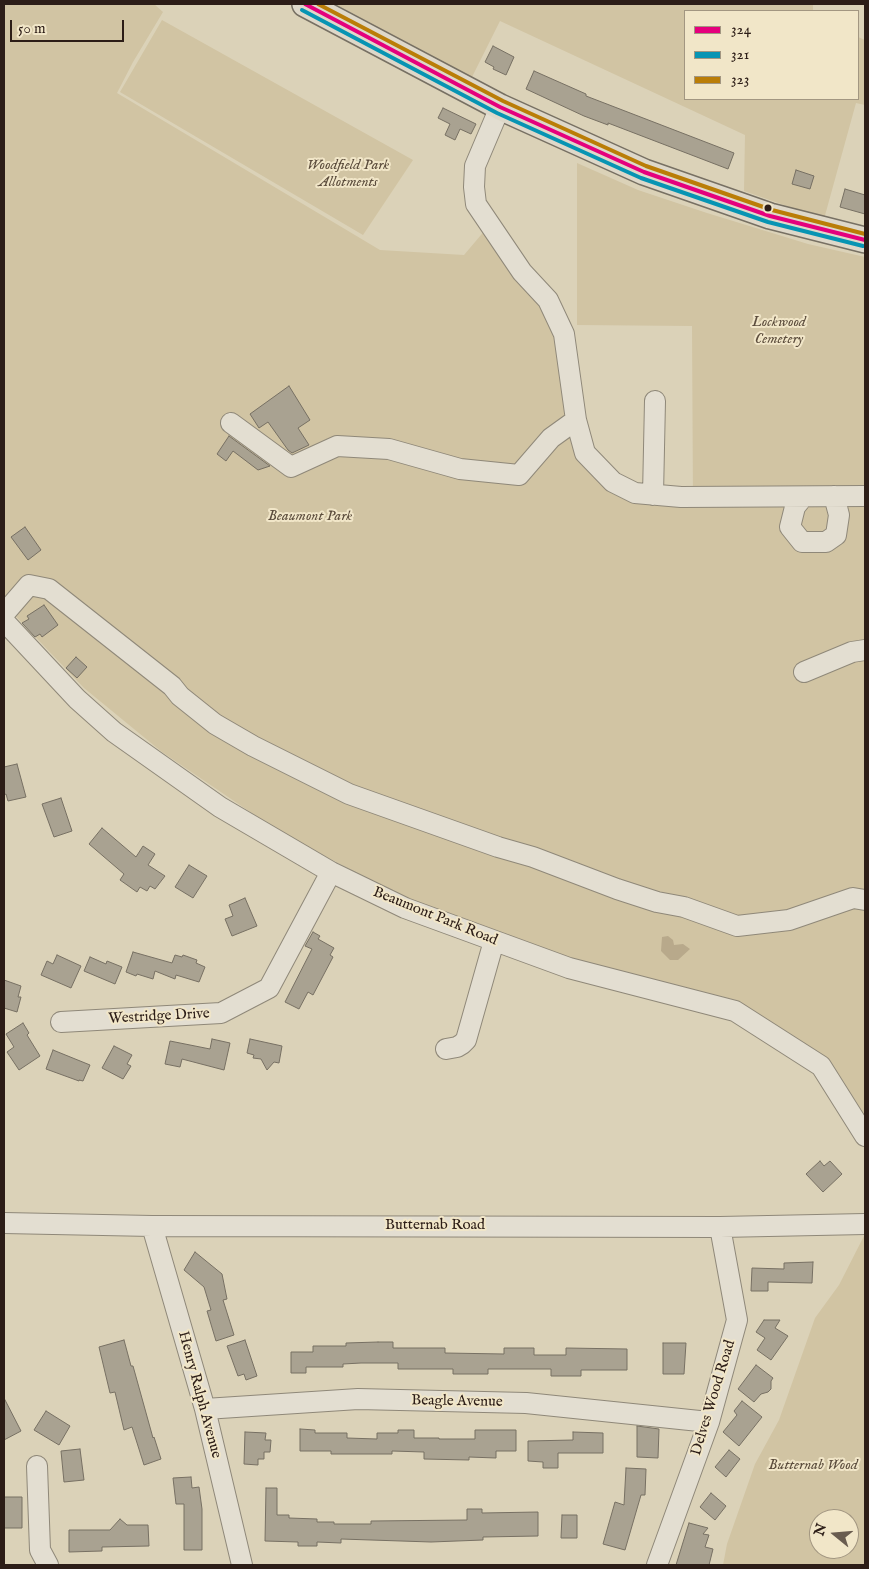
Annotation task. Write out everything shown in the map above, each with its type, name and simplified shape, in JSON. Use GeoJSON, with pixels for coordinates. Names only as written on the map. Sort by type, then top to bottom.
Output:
{"type":"FeatureCollection","features":[{"type":"Feature","properties":{"kind":"main road"},"geometry":{"type":"LineString","coordinates":[[305,4],[500,107],[644,172],[770,216],[865,240]]}},
{"type":"Feature","properties":{"kind":"street"},"geometry":{"type":"LineString","coordinates":[[500,107],[475,166],[474,186],[476,204],[522,272],[548,300],[564,334],[576,420],[585,452],[613,482],[636,493],[681,497],[865,496]]}},
{"type":"Feature","properties":{"kind":"street"},"geometry":{"type":"LineString","coordinates":[[654,400],[654,495]]}},
{"type":"Feature","properties":{"kind":"street"},"geometry":{"type":"LineString","coordinates":[[231,423],[291,467],[337,446],[390,449],[460,469],[519,475],[551,438],[576,420]]}},
{"type":"Feature","properties":{"kind":"street"},"geometry":{"type":"LineString","coordinates":[[803,497],[795,507],[790,527],[802,542],[826,542],[836,535],[838,515],[834,496]]}},
{"type":"Feature","properties":{"kind":"street"},"geometry":{"type":"LineString","coordinates":[[4,614],[29,585],[49,589],[172,686],[180,696],[215,724],[253,746],[349,794],[617,889],[657,902],[684,907],[737,926],[789,920],[853,898],[865,900]]}},
{"type":"Feature","properties":{"kind":"street","name":"Beaumont Park Road"},"geometry":{"type":"LineString","coordinates":[[4,620],[77,699],[114,732],[220,807],[331,872],[405,908],[569,968],[735,1011],[821,1066],[865,1136]]}},
{"type":"Feature","properties":{"kind":"street"},"geometry":{"type":"LineString","coordinates":[[804,672],[852,652],[865,650]]}},
{"type":"Feature","properties":{"kind":"street","name":"Westridge Drive"},"geometry":{"type":"LineString","coordinates":[[61,1022],[221,1013],[269,988],[331,872]]}},
{"type":"Feature","properties":{"kind":"street"},"geometry":{"type":"LineString","coordinates":[[446,1049],[457,1047],[466,1040],[494,941]]}},
{"type":"Feature","properties":{"kind":"street","name":"Butternab Road"},"geometry":{"type":"LineString","coordinates":[[4,1223],[152,1226],[720,1226],[865,1224]]}},
{"type":"Feature","properties":{"kind":"street","name":"Henry Ralph Avenue"},"geometry":{"type":"LineString","coordinates":[[152,1226],[205,1409],[242,1565]]}},
{"type":"Feature","properties":{"kind":"street","name":"Delves Wood Road"},"geometry":{"type":"LineString","coordinates":[[657,1565],[709,1422],[737,1320],[720,1226]]}},
{"type":"Feature","properties":{"kind":"street","name":"Beagle Avenue"},"geometry":{"type":"LineString","coordinates":[[205,1409],[358,1399],[526,1404],[709,1422]]}},
{"type":"Feature","properties":{"kind":"street"},"geometry":{"type":"LineString","coordinates":[[37,1466],[40,1550],[48,1565]]}},
{"type":"Feature","properties":{"kind":"green space","name":"Beaumont Park"},"geometry":{"type":"Polygon","coordinates":[[[4,4],[154,4],[163,12],[117,93],[380,250],[464,255],[486,229],[542,304],[557,338],[569,411],[607,485],[693,504],[692,326],[577,325],[577,163],[638,190],[707,213],[808,244],[865,257],[865,1118],[825,1057],[736,1000],[566,957],[404,897],[284,835],[162,752],[84,688],[4,604],[4,4]]]}},
{"type":"Feature","properties":{"kind":"green space"},"geometry":{"type":"Polygon","coordinates":[[[332,4],[813,4],[813,10],[684,10],[684,100],[859,100],[859,37],[865,40],[865,105],[856,103],[824,219],[744,191],[745,135],[500,21],[472,77],[332,4]]]}},
{"type":"Feature","properties":{"kind":"green space","name":"Woodfield Park Allotments"},"geometry":{"type":"Polygon","coordinates":[[[162,20],[413,160],[363,235],[120,92],[162,20]]]}},
{"type":"Feature","properties":{"kind":"green space","name":"Butternab Wood"},"geometry":{"type":"Polygon","coordinates":[[[865,1234],[865,1565],[723,1565],[727,1544],[755,1464],[779,1420],[815,1318],[839,1285],[865,1234]]]}},
{"type":"Feature","properties":{"kind":"shaded area"},"geometry":{"type":"Polygon","coordinates":[[[668,936],[673,940],[674,945],[683,944],[690,949],[678,960],[670,960],[661,951],[662,937],[668,936]]]}},
{"type":"Feature","properties":{"kind":"building"},"geometry":{"type":"Polygon","coordinates":[[[493,46],[514,57],[506,75],[493,69],[494,67],[485,62],[493,46]]]}},
{"type":"Feature","properties":{"kind":"building"},"geometry":{"type":"Polygon","coordinates":[[[534,71],[586,94],[586,96],[734,153],[728,169],[608,123],[608,125],[584,116],[526,89],[534,71]]]}},
{"type":"Feature","properties":{"kind":"building"},"geometry":{"type":"Polygon","coordinates":[[[443,108],[476,124],[471,134],[460,129],[455,140],[445,135],[450,124],[438,118],[443,108]]]}},
{"type":"Feature","properties":{"kind":"building"},"geometry":{"type":"Polygon","coordinates":[[[796,170],[814,176],[810,189],[792,184],[796,170]]]}},
{"type":"Feature","properties":{"kind":"building"},"geometry":{"type":"Polygon","coordinates":[[[845,189],[865,195],[865,214],[840,207],[845,189]]]}},
{"type":"Feature","properties":{"kind":"building"},"geometry":{"type":"Polygon","coordinates":[[[289,386],[310,420],[298,428],[309,445],[292,453],[268,422],[259,428],[250,414],[289,386]]]}},
{"type":"Feature","properties":{"kind":"building"},"geometry":{"type":"Polygon","coordinates":[[[229,436],[270,466],[258,470],[233,451],[226,461],[217,454],[229,436]]]}},
{"type":"Feature","properties":{"kind":"building"},"geometry":{"type":"Polygon","coordinates":[[[25,527],[41,550],[28,560],[11,537],[25,527]]]}},
{"type":"Feature","properties":{"kind":"building"},"geometry":{"type":"Polygon","coordinates":[[[44,605],[58,625],[42,637],[40,634],[35,637],[22,623],[29,619],[27,616],[44,605]]]}},
{"type":"Feature","properties":{"kind":"building"},"geometry":{"type":"Polygon","coordinates":[[[76,657],[87,667],[77,678],[66,668],[76,657]]]}},
{"type":"Feature","properties":{"kind":"building"},"geometry":{"type":"Polygon","coordinates":[[[17,764],[26,797],[8,801],[6,794],[4,795],[4,767],[17,764]]]}},
{"type":"Feature","properties":{"kind":"building"},"geometry":{"type":"Polygon","coordinates":[[[61,798],[72,831],[54,837],[42,804],[61,798]]]}},
{"type":"Feature","properties":{"kind":"building"},"geometry":{"type":"Polygon","coordinates":[[[102,828],[136,857],[143,846],[155,854],[148,865],[165,876],[155,889],[150,886],[147,891],[140,887],[137,892],[120,880],[124,874],[89,844],[102,828]]]}},
{"type":"Feature","properties":{"kind":"building"},"geometry":{"type":"Polygon","coordinates":[[[189,865],[207,876],[193,898],[175,887],[189,865]]]}},
{"type":"Feature","properties":{"kind":"building"},"geometry":{"type":"Polygon","coordinates":[[[245,898],[257,926],[232,936],[225,919],[233,916],[229,905],[245,898]]]}},
{"type":"Feature","properties":{"kind":"building"},"geometry":{"type":"Polygon","coordinates":[[[313,932],[320,936],[318,939],[334,948],[330,955],[333,957],[313,995],[308,992],[299,1009],[285,1002],[312,949],[305,946],[313,932]]]}},
{"type":"Feature","properties":{"kind":"building"},"geometry":{"type":"Polygon","coordinates":[[[133,952],[172,963],[175,955],[182,957],[183,955],[197,960],[196,963],[205,967],[199,982],[176,975],[175,979],[155,971],[153,979],[137,974],[136,976],[126,972],[133,952]]]}},
{"type":"Feature","properties":{"kind":"building"},"geometry":{"type":"Polygon","coordinates":[[[57,955],[81,966],[71,988],[41,975],[47,961],[53,964],[57,955]]]}},
{"type":"Feature","properties":{"kind":"building"},"geometry":{"type":"Polygon","coordinates":[[[90,957],[106,964],[107,961],[122,967],[115,984],[84,971],[90,957]]]}},
{"type":"Feature","properties":{"kind":"building"},"geometry":{"type":"Polygon","coordinates":[[[4,980],[21,986],[18,997],[21,997],[17,1012],[4,1008],[4,980]]]}},
{"type":"Feature","properties":{"kind":"building"},"geometry":{"type":"Polygon","coordinates":[[[23,1023],[29,1033],[27,1035],[40,1056],[19,1070],[7,1052],[14,1047],[6,1034],[23,1023]]]}},
{"type":"Feature","properties":{"kind":"building"},"geometry":{"type":"Polygon","coordinates":[[[212,1039],[230,1043],[224,1070],[182,1059],[180,1067],[165,1064],[170,1041],[210,1049],[212,1039]]]}},
{"type":"Feature","properties":{"kind":"building"},"geometry":{"type":"Polygon","coordinates":[[[250,1039],[282,1046],[279,1063],[274,1062],[267,1070],[261,1059],[253,1058],[254,1055],[247,1053],[250,1039]]]}},
{"type":"Feature","properties":{"kind":"building"},"geometry":{"type":"Polygon","coordinates":[[[114,1046],[132,1055],[127,1064],[131,1066],[123,1079],[102,1068],[114,1046]]]}},
{"type":"Feature","properties":{"kind":"building"},"geometry":{"type":"Polygon","coordinates":[[[53,1050],[90,1065],[83,1081],[46,1069],[53,1050]]]}},
{"type":"Feature","properties":{"kind":"building"},"geometry":{"type":"Polygon","coordinates":[[[820,1161],[824,1166],[830,1161],[842,1174],[823,1192],[806,1174],[820,1161]]]}},
{"type":"Feature","properties":{"kind":"building"},"geometry":{"type":"Polygon","coordinates":[[[195,1252],[222,1274],[227,1299],[223,1300],[234,1335],[216,1341],[207,1311],[211,1310],[204,1287],[184,1270],[195,1252]]]}},
{"type":"Feature","properties":{"kind":"building"},"geometry":{"type":"Polygon","coordinates":[[[813,1262],[812,1283],[768,1282],[768,1291],[751,1291],[752,1268],[784,1269],[784,1263],[813,1262]]]}},
{"type":"Feature","properties":{"kind":"building"},"geometry":{"type":"Polygon","coordinates":[[[764,1320],[780,1320],[775,1328],[788,1336],[771,1360],[757,1350],[765,1338],[756,1332],[764,1320]]]}},
{"type":"Feature","properties":{"kind":"building"},"geometry":{"type":"Polygon","coordinates":[[[124,1340],[161,1459],[144,1465],[132,1427],[124,1430],[115,1392],[110,1393],[99,1347],[124,1340]]]}},
{"type":"Feature","properties":{"kind":"building"},"geometry":{"type":"Polygon","coordinates":[[[245,1340],[257,1376],[246,1380],[244,1374],[238,1376],[227,1346],[245,1340]]]}},
{"type":"Feature","properties":{"kind":"building"},"geometry":{"type":"Polygon","coordinates":[[[393,1342],[393,1348],[445,1348],[445,1353],[504,1354],[504,1348],[534,1348],[534,1355],[566,1355],[566,1348],[627,1349],[627,1370],[581,1370],[581,1376],[551,1376],[551,1369],[488,1369],[488,1374],[453,1374],[453,1369],[398,1369],[398,1363],[361,1363],[343,1364],[343,1367],[306,1367],[306,1373],[291,1373],[291,1352],[313,1352],[313,1346],[346,1346],[346,1343],[393,1342]]]}},
{"type":"Feature","properties":{"kind":"building"},"geometry":{"type":"Polygon","coordinates":[[[663,1343],[686,1343],[684,1374],[663,1374],[663,1343]]]}},
{"type":"Feature","properties":{"kind":"building"},"geometry":{"type":"Polygon","coordinates":[[[756,1365],[773,1378],[771,1389],[761,1394],[754,1402],[738,1389],[756,1365]]]}},
{"type":"Feature","properties":{"kind":"building"},"geometry":{"type":"Polygon","coordinates":[[[4,1398],[21,1431],[4,1440],[4,1398]]]}},
{"type":"Feature","properties":{"kind":"building"},"geometry":{"type":"Polygon","coordinates":[[[742,1401],[762,1417],[739,1446],[723,1432],[737,1415],[734,1411],[742,1401]]]}},
{"type":"Feature","properties":{"kind":"building"},"geometry":{"type":"Polygon","coordinates":[[[46,1411],[70,1426],[59,1445],[34,1430],[46,1411]]]}},
{"type":"Feature","properties":{"kind":"building"},"geometry":{"type":"Polygon","coordinates":[[[637,1426],[659,1429],[658,1458],[637,1457],[637,1426]]]}},
{"type":"Feature","properties":{"kind":"building"},"geometry":{"type":"Polygon","coordinates":[[[300,1429],[315,1430],[315,1433],[347,1433],[347,1438],[377,1439],[377,1433],[398,1433],[398,1430],[414,1430],[414,1438],[475,1439],[475,1430],[516,1430],[516,1451],[496,1451],[496,1458],[469,1457],[469,1460],[424,1459],[424,1452],[392,1451],[392,1454],[331,1454],[331,1451],[300,1451],[300,1429]]]}},
{"type":"Feature","properties":{"kind":"building"},"geometry":{"type":"Polygon","coordinates":[[[245,1432],[266,1433],[265,1440],[271,1440],[270,1452],[264,1452],[264,1459],[258,1459],[258,1465],[244,1464],[245,1432]]]}},
{"type":"Feature","properties":{"kind":"building"},"geometry":{"type":"Polygon","coordinates":[[[573,1432],[603,1433],[603,1453],[558,1453],[558,1468],[543,1468],[543,1462],[528,1461],[528,1441],[573,1440],[573,1432]]]}},
{"type":"Feature","properties":{"kind":"building"},"geometry":{"type":"Polygon","coordinates":[[[80,1449],[84,1480],[64,1482],[61,1451],[80,1449]]]}},
{"type":"Feature","properties":{"kind":"building"},"geometry":{"type":"Polygon","coordinates":[[[729,1450],[740,1459],[726,1477],[715,1467],[729,1450]]]}},
{"type":"Feature","properties":{"kind":"building"},"geometry":{"type":"Polygon","coordinates":[[[626,1468],[646,1469],[645,1495],[641,1495],[625,1550],[603,1544],[615,1502],[624,1505],[626,1468]]]}},
{"type":"Feature","properties":{"kind":"building"},"geometry":{"type":"Polygon","coordinates":[[[191,1477],[192,1488],[199,1487],[202,1509],[202,1550],[184,1550],[184,1504],[176,1504],[173,1478],[191,1477]]]}},
{"type":"Feature","properties":{"kind":"building"},"geometry":{"type":"Polygon","coordinates":[[[266,1488],[277,1488],[277,1515],[289,1515],[289,1518],[317,1519],[317,1522],[334,1522],[334,1524],[371,1524],[371,1521],[467,1520],[467,1509],[482,1509],[482,1513],[538,1512],[538,1536],[483,1537],[483,1540],[431,1542],[341,1539],[341,1543],[317,1542],[317,1546],[298,1546],[298,1542],[265,1541],[266,1488]]]}},
{"type":"Feature","properties":{"kind":"building"},"geometry":{"type":"Polygon","coordinates":[[[711,1493],[726,1506],[715,1520],[700,1507],[711,1493]]]}},
{"type":"Feature","properties":{"kind":"building"},"geometry":{"type":"Polygon","coordinates":[[[4,1497],[22,1497],[22,1528],[4,1528],[4,1497]]]}},
{"type":"Feature","properties":{"kind":"building"},"geometry":{"type":"Polygon","coordinates":[[[562,1515],[577,1515],[577,1538],[561,1538],[562,1515]]]}},
{"type":"Feature","properties":{"kind":"building"},"geometry":{"type":"Polygon","coordinates":[[[120,1519],[127,1525],[148,1525],[149,1546],[102,1547],[102,1551],[69,1552],[69,1530],[110,1530],[120,1519]]]}},
{"type":"Feature","properties":{"kind":"building"},"geometry":{"type":"Polygon","coordinates":[[[689,1523],[708,1528],[703,1534],[709,1535],[705,1547],[713,1549],[709,1565],[676,1565],[689,1523]]]}},
{"type":"Feature","properties":{"kind":"transit line","name":"324"},"geometry":{"type":"LineString","coordinates":[[305,4],[500,107],[644,172],[770,216],[865,240]]}},
{"type":"Feature","properties":{"kind":"transit line","name":"323"},"geometry":{"type":"LineString","coordinates":[[318,4],[503,101],[646,166],[772,210],[865,234]]}},
{"type":"Feature","properties":{"kind":"transit line","name":"321"},"geometry":{"type":"LineString","coordinates":[[302,10],[497,113],[641,178],[768,222],[863,246]]}},
{"type":"Feature","properties":{"kind":"park label","name":"Lockwood Cemetery"},"geometry":{"type":"Point","coordinates":[779,332]}}]}
